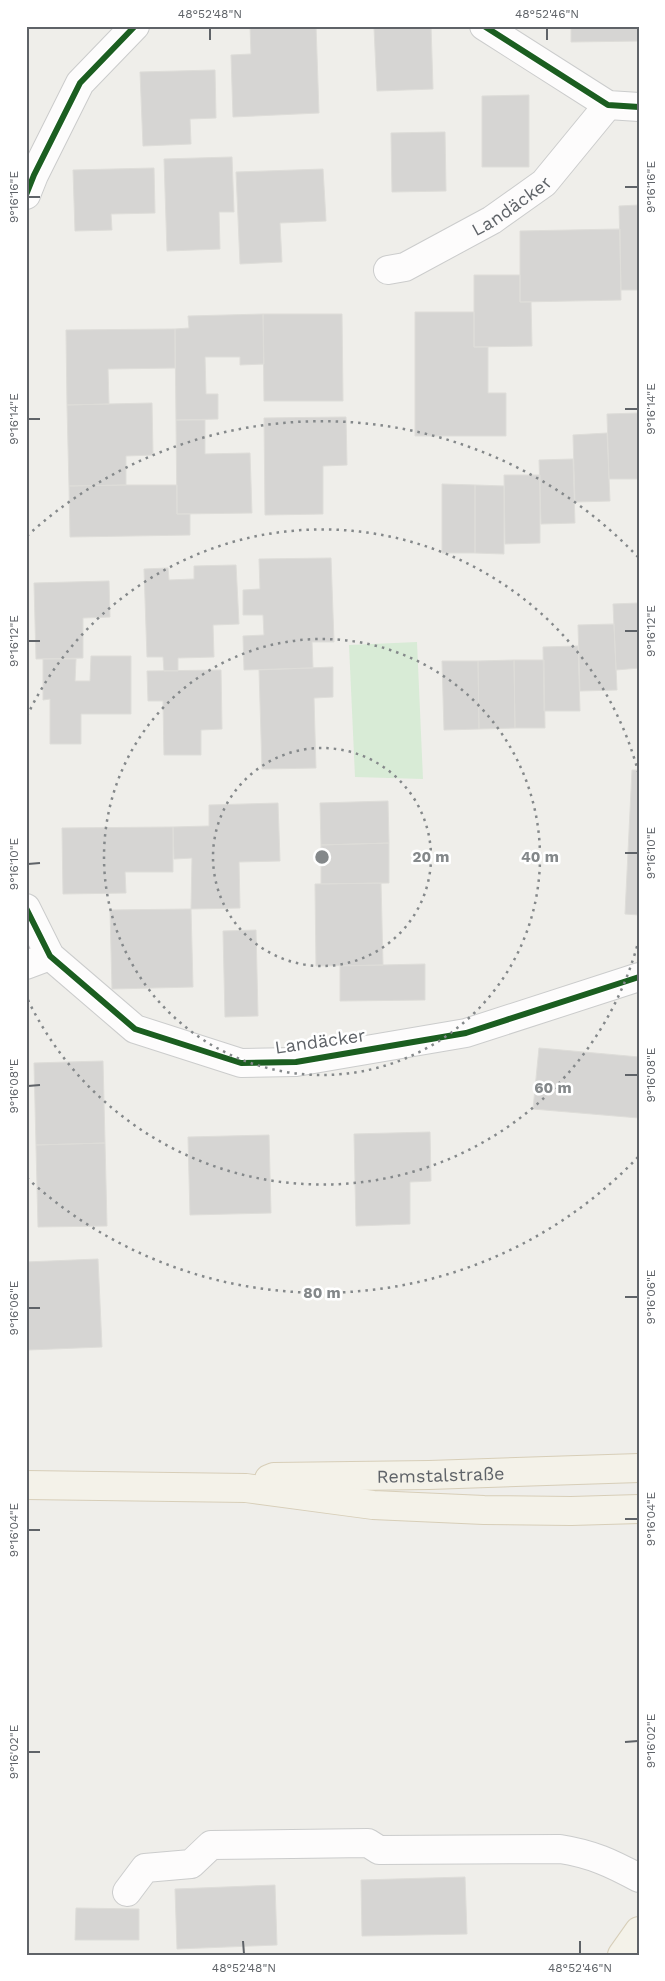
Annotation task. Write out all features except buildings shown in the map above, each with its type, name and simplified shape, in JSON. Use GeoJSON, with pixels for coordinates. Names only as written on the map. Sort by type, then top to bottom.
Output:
{"type":"FeatureCollection","features":[{"type":"Feature","properties":{"kind":"main road","name":"Remstalstraße"},"geometry":{"type":"LineString","coordinates":[[246,1488],[274,1477],[429,1475],[639,1468]]}},
{"type":"Feature","properties":{"kind":"main road"},"geometry":{"type":"LineString","coordinates":[[26,1485],[246,1488],[373,1505],[484,1510],[571,1511],[639,1508]]}},
{"type":"Feature","properties":{"kind":"main road"},"geometry":{"type":"LineString","coordinates":[[622,1955],[639,1931]]}},
{"type":"Feature","properties":{"kind":"street"},"geometry":{"type":"LineString","coordinates":[[484,26],[608,105],[639,107]]}},
{"type":"Feature","properties":{"kind":"street"},"geometry":{"type":"LineString","coordinates":[[26,194],[80,83],[129,28]]}},
{"type":"Feature","properties":{"kind":"street","name":"Landäcker"},"geometry":{"type":"LineString","coordinates":[[388,270],[404,267],[492,220],[544,183],[608,105]]}},
{"type":"Feature","properties":{"kind":"street","name":"Landäcker"},"geometry":{"type":"LineString","coordinates":[[26,908],[38,961],[135,1029],[241,1063],[296,1062],[466,1033],[639,977]]}},
{"type":"Feature","properties":{"kind":"street"},"geometry":{"type":"LineString","coordinates":[[127,1892],[144,1868],[191,1864],[211,1845],[368,1843],[379,1850],[560,1849],[586,1853],[613,1864],[639,1878]]}},
{"type":"Feature","properties":{"kind":"green space"},"geometry":{"type":"Polygon","coordinates":[[[417,642],[423,779],[355,777],[349,645],[417,642]]]}},
{"type":"Feature","properties":{"kind":"cycle path"},"geometry":{"type":"LineString","coordinates":[[26,195],[80,83],[135,26]]}},
{"type":"Feature","properties":{"kind":"cycle path"},"geometry":{"type":"LineString","coordinates":[[484,26],[608,105],[639,107]]}},
{"type":"Feature","properties":{"kind":"cycle path"},"geometry":{"type":"LineString","coordinates":[[26,908],[50,956],[135,1029],[241,1063],[296,1062],[466,1033],[639,977]]}}]}
